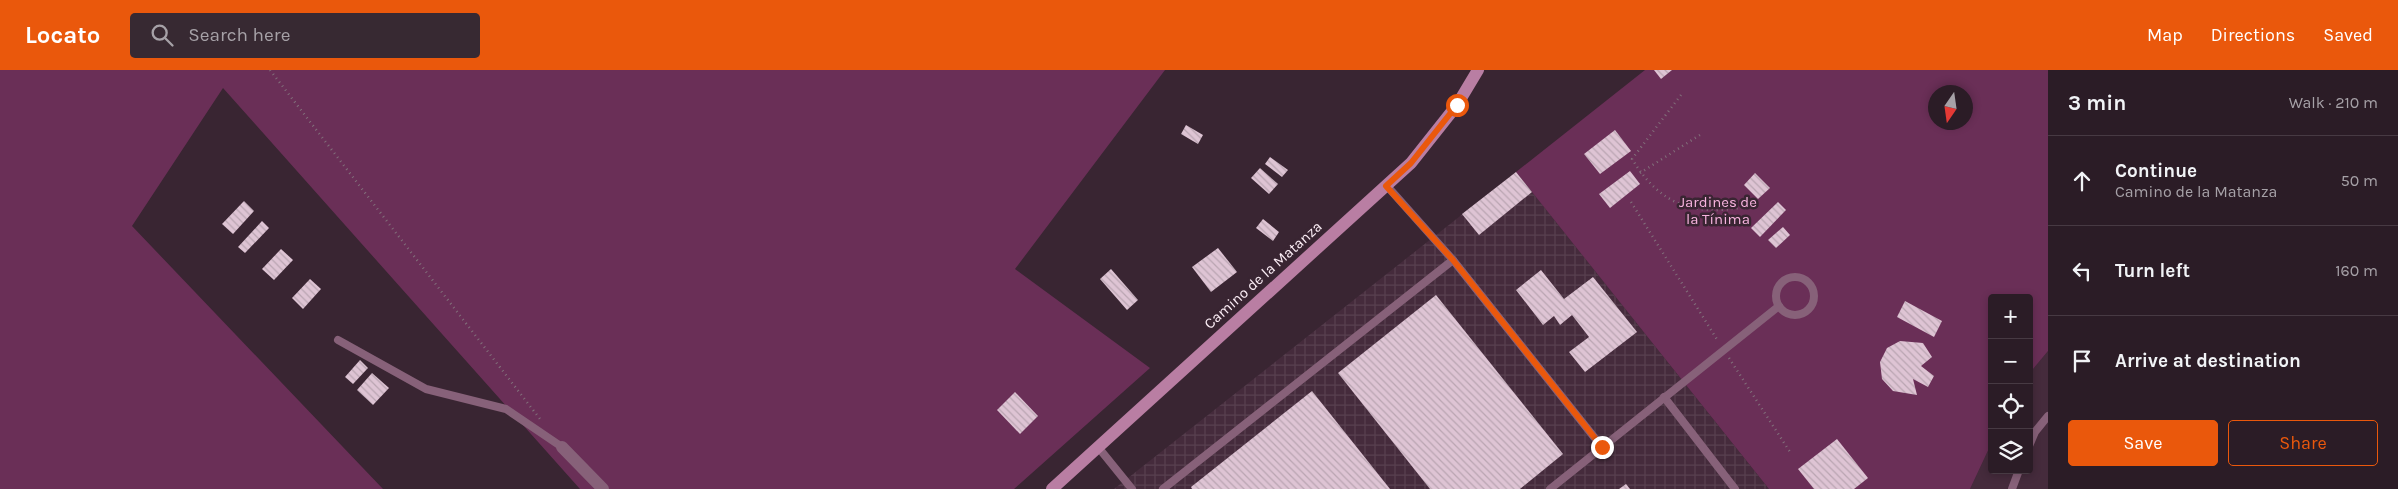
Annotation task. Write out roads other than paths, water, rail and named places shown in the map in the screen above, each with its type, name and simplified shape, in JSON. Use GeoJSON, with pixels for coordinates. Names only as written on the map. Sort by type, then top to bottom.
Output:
{"type":"FeatureCollection","features":[{"type":"Feature","properties":{"kind":"street","name":"Camino de la Matanza"},"geometry":{"type":"LineString","coordinates":[[1052,489],[1411,163],[1457,105],[1478,70]]}},
{"type":"Feature","properties":{"kind":"street"},"geometry":{"type":"LineString","coordinates":[[562,447],[603,489]]}},
{"type":"Feature","properties":{"kind":"lane"},"geometry":{"type":"LineString","coordinates":[[1386,186],[1453,260],[1602,447]]}},
{"type":"Feature","properties":{"kind":"lane"},"geometry":{"type":"LineString","coordinates":[[1163,489],[1453,260]]}},
{"type":"Feature","properties":{"kind":"lane"},"geometry":{"type":"LineString","coordinates":[[1794,276],[1801,277],[1812,285],[1815,297],[1806,312],[1800,315],[1788,314],[1779,306],[1776,293],[1782,281],[1794,276]]}},
{"type":"Feature","properties":{"kind":"lane"},"geometry":{"type":"LineString","coordinates":[[1550,489],[1779,306]]}},
{"type":"Feature","properties":{"kind":"lane"},"geometry":{"type":"LineString","coordinates":[[338,340],[426,389],[506,409],[562,447]]}},
{"type":"Feature","properties":{"kind":"lane"},"geometry":{"type":"LineString","coordinates":[[1664,398],[1736,489]]}},
{"type":"Feature","properties":{"kind":"lane"},"geometry":{"type":"LineString","coordinates":[[2033,437],[2048,416]]}},
{"type":"Feature","properties":{"kind":"lane"},"geometry":{"type":"LineString","coordinates":[[1098,447],[1132,489]]}},
{"type":"Feature","properties":{"kind":"lane"},"geometry":{"type":"LineString","coordinates":[[2012,489],[2018,474]]}},
{"type":"Feature","properties":{"kind":"park label","name":"Jardines de la Tínima"},"geometry":{"type":"Point","coordinates":[1718,210]}}]}
